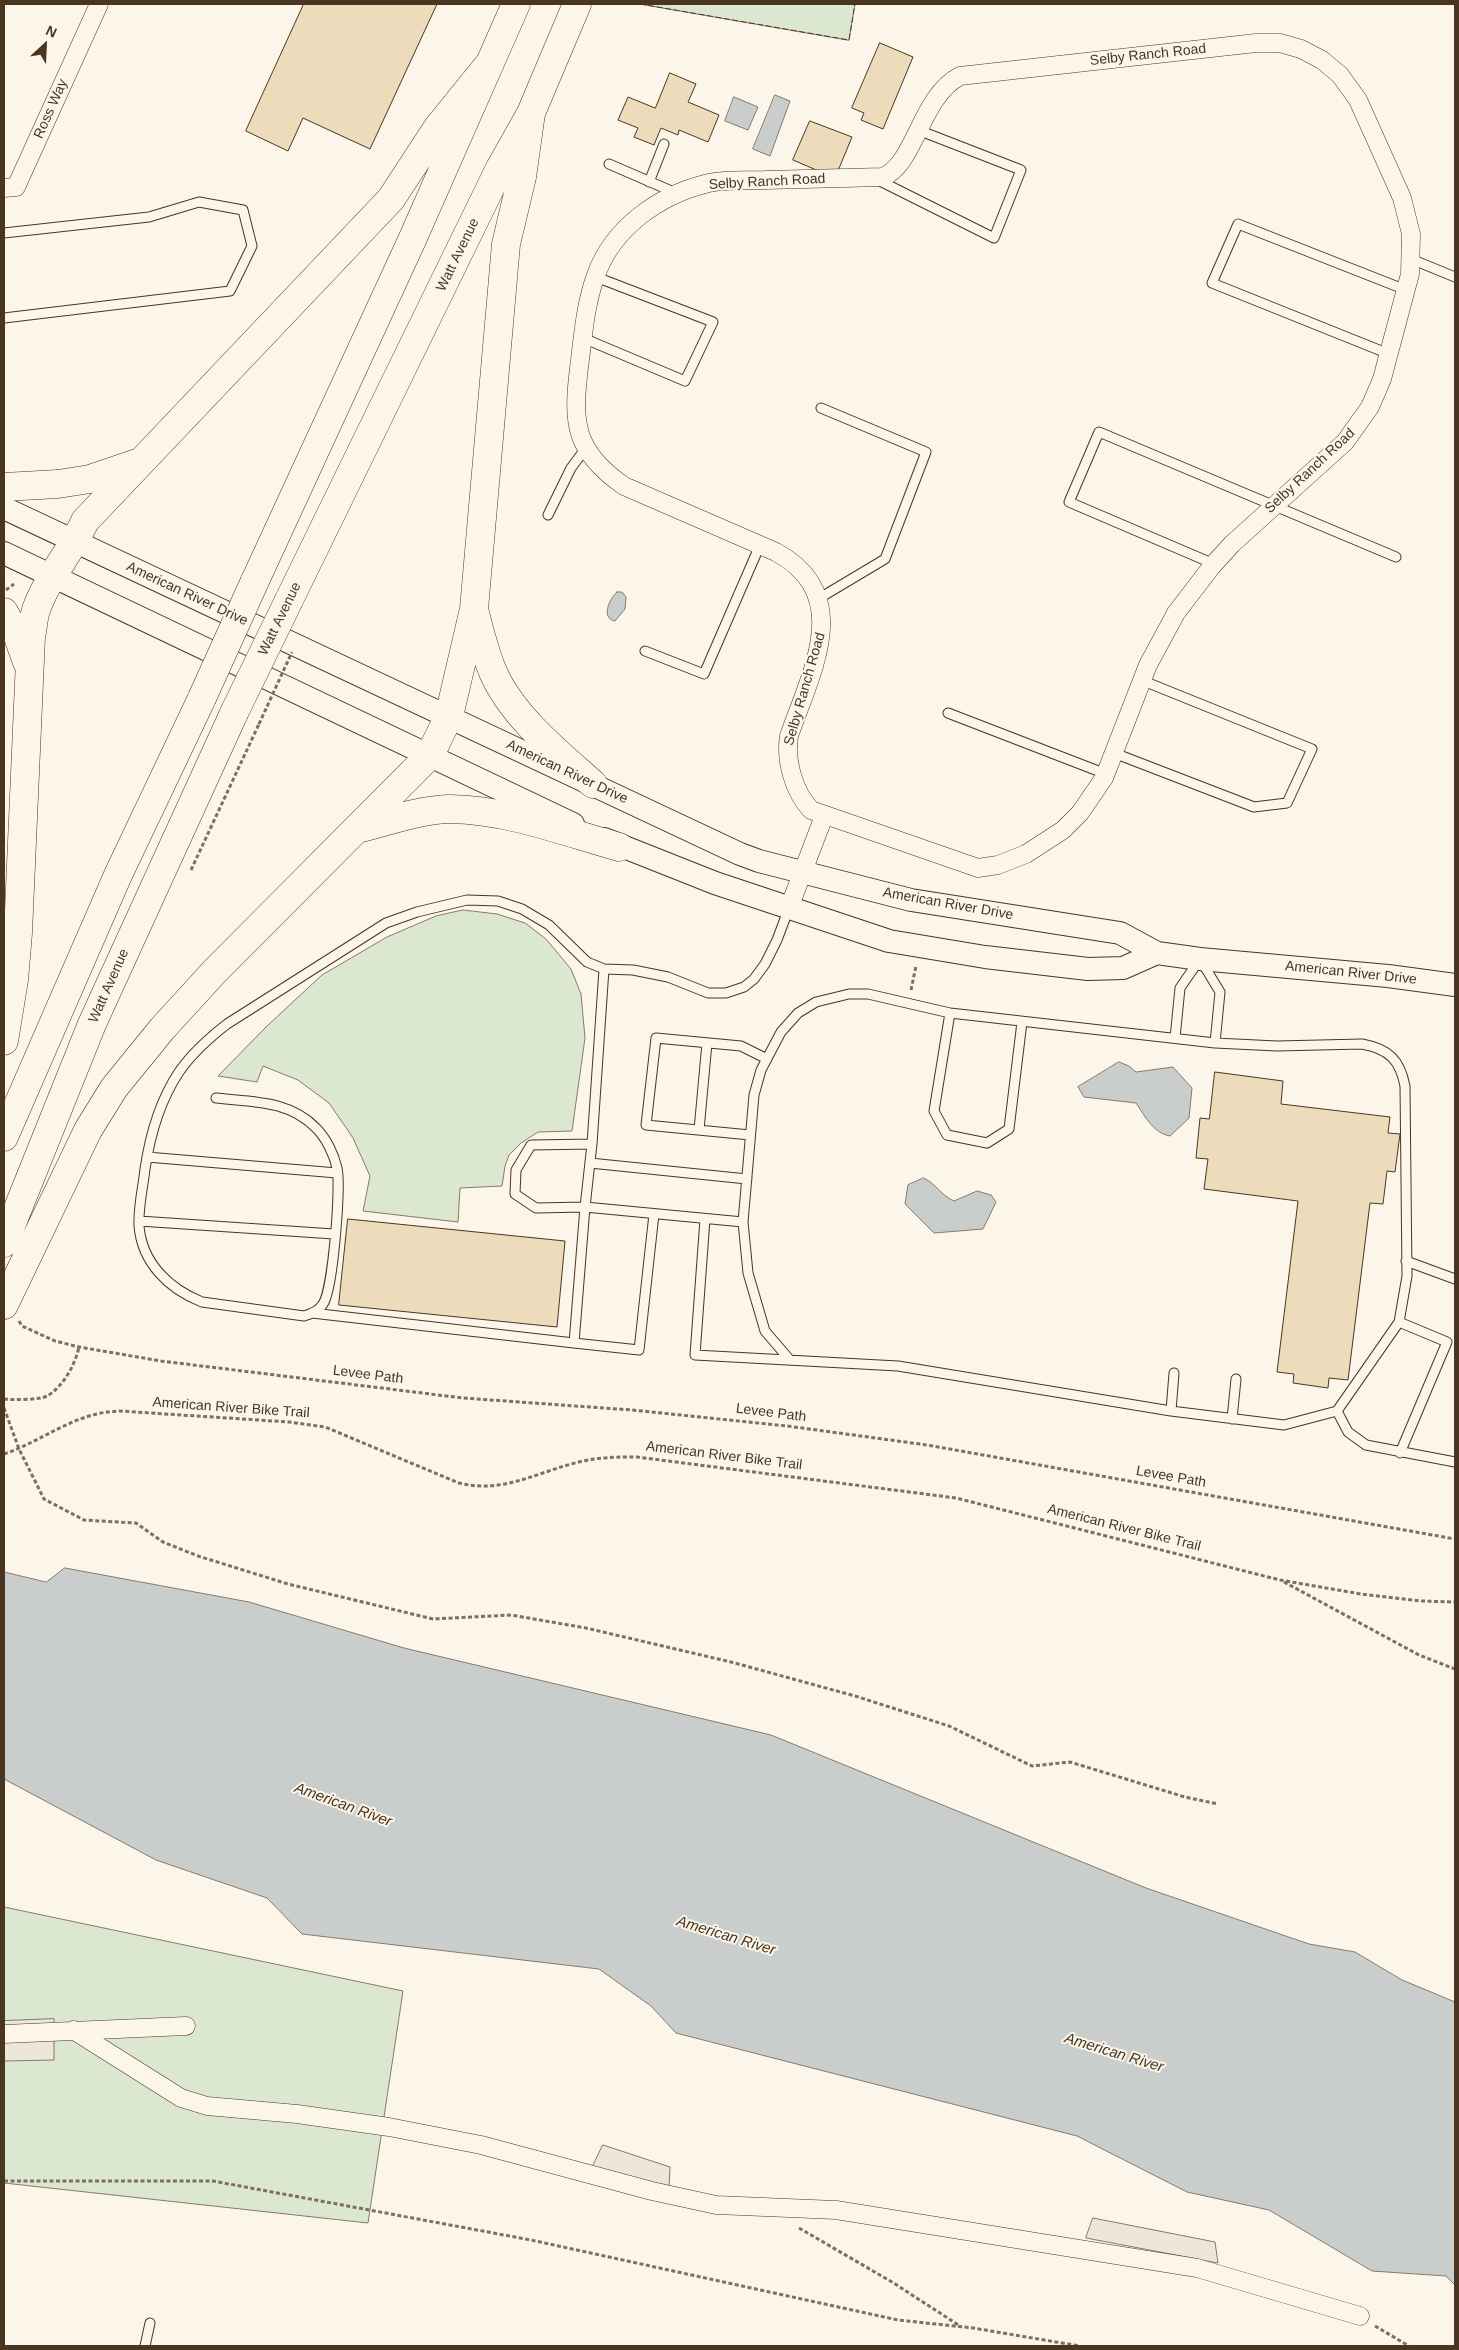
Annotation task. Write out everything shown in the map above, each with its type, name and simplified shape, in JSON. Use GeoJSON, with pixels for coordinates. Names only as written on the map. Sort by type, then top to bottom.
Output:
{"type":"FeatureCollection","features":[{"type":"Feature","properties":{"kind":"main road"},"geometry":{"type":"LineString","coordinates":[[4,1137],[118,874],[202,698],[412,240],[516,4]]}},
{"type":"Feature","properties":{"kind":"main road","name":"Watt Avenue"},"geometry":{"type":"LineString","coordinates":[[4,1243],[92,1024],[234,713],[500,168],[531,113],[577,4]]}},
{"type":"Feature","properties":{"kind":"main road"},"geometry":{"type":"LineString","coordinates":[[4,1041],[14,980],[16,952],[31,637],[36,611],[52,577],[75,542],[85,521],[391,199],[438,127],[489,64]]}},
{"type":"Feature","properties":{"kind":"main road"},"geometry":{"type":"LineString","coordinates":[[10,1312],[88,1130],[114,1088],[162,1029],[215,971],[430,755],[449,716],[474,609],[506,244],[522,177],[531,113]]}},
{"type":"Feature","properties":{"kind":"main road"},"geometry":{"type":"LineString","coordinates":[[4,487],[58,484],[90,479],[143,460]]}},
{"type":"Feature","properties":{"kind":"main road"},"geometry":{"type":"LineString","coordinates":[[474,609],[484,647],[494,674],[515,707],[542,739],[593,784]]}},
{"type":"Feature","properties":{"kind":"main road"},"geometry":{"type":"LineString","coordinates":[[4,612],[18,636],[29,668]]}},
{"type":"Feature","properties":{"kind":"main road"},"geometry":{"type":"LineString","coordinates":[[356,830],[397,819],[451,809],[501,815],[619,846]]}},
{"type":"Feature","properties":{"kind":"street","name":"Ross Way"},"geometry":{"type":"LineString","coordinates":[[10,188],[99,4]]}},
{"type":"Feature","properties":{"kind":"street","name":"Selby Ranch Road"},"geometry":{"type":"LineString","coordinates":[[1256,43],[1280,44],[1294,47],[1322,60],[1340,75],[1358,100],[1402,198],[1411,234],[1411,259],[1406,290],[1389,354],[1377,392],[1359,425],[1345,442],[1273,507],[1214,564],[1176,613],[1141,680],[1106,774],[1080,813],[1063,830],[1026,854],[986,867],[969,866],[824,816],[811,810],[801,799],[787,749],[789,736],[818,649],[822,618],[818,599],[812,586],[795,565],[760,546],[624,486],[606,473],[586,448],[575,414],[587,303],[596,277],[608,252],[625,229],[649,208],[676,193],[724,181],[873,178],[883,177],[894,170],[938,93],[948,82],[970,74],[1256,43]]}},
{"type":"Feature","properties":{"kind":"street","name":"American River Drive"},"geometry":{"type":"LineString","coordinates":[[4,508],[740,854],[803,874],[911,900],[1120,933],[1158,952],[1200,959],[1388,976],[1455,985]]}},
{"type":"Feature","properties":{"kind":"street"},"geometry":{"type":"LineString","coordinates":[[4,554],[619,846],[715,884],[889,941],[985,957],[1088,969],[1123,968],[1158,952]]}},
{"type":"Feature","properties":{"kind":"street"},"geometry":{"type":"LineString","coordinates":[[789,908],[824,816]]}},
{"type":"Feature","properties":{"kind":"street"},"geometry":{"type":"LineString","coordinates":[[4,2034],[186,2026]]}},
{"type":"Feature","properties":{"kind":"street"},"geometry":{"type":"LineString","coordinates":[[72,2030],[181,2098],[207,2106],[296,2114],[389,2127],[481,2145],[652,2191],[716,2205],[836,2210],[1197,2268],[1360,2316]]}},
{"type":"Feature","properties":{"kind":"lane"},"geometry":{"type":"LineString","coordinates":[[873,178],[994,238],[1021,170],[918,130]]}},
{"type":"Feature","properties":{"kind":"lane"},"geometry":{"type":"LineString","coordinates":[[649,182],[664,144]]}},
{"type":"Feature","properties":{"kind":"lane"},"geometry":{"type":"LineString","coordinates":[[609,164],[676,193]]}},
{"type":"Feature","properties":{"kind":"lane"},"geometry":{"type":"LineString","coordinates":[[4,233],[149,217],[199,202],[243,210],[252,246],[230,291],[4,318]]}},
{"type":"Feature","properties":{"kind":"lane"},"geometry":{"type":"LineString","coordinates":[[1389,354],[1212,283],[1238,224],[1406,290]]}},
{"type":"Feature","properties":{"kind":"lane"},"geometry":{"type":"LineString","coordinates":[[1411,259],[1455,277]]}},
{"type":"Feature","properties":{"kind":"lane"},"geometry":{"type":"LineString","coordinates":[[583,338],[685,381],[713,322],[596,277]]}},
{"type":"Feature","properties":{"kind":"lane"},"geometry":{"type":"LineString","coordinates":[[818,599],[885,559],[926,452],[821,408]]}},
{"type":"Feature","properties":{"kind":"lane"},"geometry":{"type":"LineString","coordinates":[[1214,564],[1069,502],[1098,432],[1396,557]]}},
{"type":"Feature","properties":{"kind":"lane"},"geometry":{"type":"LineString","coordinates":[[548,515],[572,468],[586,448]]}},
{"type":"Feature","properties":{"kind":"lane"},"geometry":{"type":"LineString","coordinates":[[645,651],[704,674],[760,546]]}},
{"type":"Feature","properties":{"kind":"lane"},"geometry":{"type":"LineString","coordinates":[[1114,753],[1254,807],[1287,803],[1312,749],[1141,680]]}},
{"type":"Feature","properties":{"kind":"lane"},"geometry":{"type":"LineString","coordinates":[[948,713],[1106,774]]}},
{"type":"Feature","properties":{"kind":"lane"},"geometry":{"type":"LineString","coordinates":[[216,1098],[279,1105],[299,1114],[316,1128],[329,1147],[337,1173],[338,1191],[328,1294],[322,1306],[304,1316],[202,1302],[187,1296],[167,1283],[157,1271],[145,1250],[139,1221],[150,1139],[161,1105],[178,1073],[208,1038],[386,923],[417,912],[467,900],[498,902],[522,910],[549,925],[587,962],[604,969],[632,970],[668,977],[708,992],[726,993],[744,987],[754,979],[765,964],[777,940],[789,908]]}},
{"type":"Feature","properties":{"kind":"lane"},"geometry":{"type":"LineString","coordinates":[[1175,1038],[1180,988],[1200,959],[1220,992],[1215,1042]]}},
{"type":"Feature","properties":{"kind":"lane"},"geometry":{"type":"LineString","coordinates":[[574,1343],[592,1144],[604,969]]}},
{"type":"Feature","properties":{"kind":"lane"},"geometry":{"type":"LineString","coordinates":[[705,1219],[695,1355],[898,1366],[1171,1412],[1284,1424],[1337,1411],[1399,1322],[1407,1276],[1405,1086],[1402,1071],[1396,1061],[1375,1046],[1362,1044],[1276,1046],[1175,1038],[950,1013],[868,994],[849,994],[816,1002],[798,1013],[781,1032],[767,1059],[754,1095],[743,1222],[748,1273],[765,1331],[789,1359]]}},
{"type":"Feature","properties":{"kind":"lane"},"geometry":{"type":"LineString","coordinates":[[950,1013],[934,1111],[947,1136],[987,1143],[1009,1129],[1022,1022]]}},
{"type":"Feature","properties":{"kind":"lane"},"geometry":{"type":"LineString","coordinates":[[750,1135],[646,1125],[656,1038],[741,1046],[767,1059]]}},
{"type":"Feature","properties":{"kind":"lane"},"geometry":{"type":"LineString","coordinates":[[699,1130],[707,1043]]}},
{"type":"Feature","properties":{"kind":"lane"},"geometry":{"type":"LineString","coordinates":[[592,1144],[531,1145],[516,1170],[515,1194],[536,1208],[585,1207],[743,1222]]}},
{"type":"Feature","properties":{"kind":"lane"},"geometry":{"type":"LineString","coordinates":[[147,1157],[337,1173]]}},
{"type":"Feature","properties":{"kind":"lane"},"geometry":{"type":"LineString","coordinates":[[590,1163],[747,1179]]}},
{"type":"Feature","properties":{"kind":"lane"},"geometry":{"type":"LineString","coordinates":[[312,1313],[639,1350],[654,1214]]}},
{"type":"Feature","properties":{"kind":"lane"},"geometry":{"type":"LineString","coordinates":[[139,1221],[334,1234]]}},
{"type":"Feature","properties":{"kind":"lane"},"geometry":{"type":"LineString","coordinates":[[1406,1261],[1455,1279]]}},
{"type":"Feature","properties":{"kind":"lane"},"geometry":{"type":"LineString","coordinates":[[1399,1322],[1447,1342],[1400,1453]]}},
{"type":"Feature","properties":{"kind":"lane"},"geometry":{"type":"LineString","coordinates":[[1171,1412],[1174,1374]]}},
{"type":"Feature","properties":{"kind":"lane"},"geometry":{"type":"LineString","coordinates":[[1232,1418],[1236,1379]]}},
{"type":"Feature","properties":{"kind":"lane"},"geometry":{"type":"LineString","coordinates":[[1337,1411],[1348,1432],[1366,1445],[1455,1462]]}},
{"type":"Feature","properties":{"kind":"lane"},"geometry":{"type":"LineString","coordinates":[[145,2346],[150,2323]]}},
{"type":"Feature","properties":{"kind":"path"},"geometry":{"type":"LineString","coordinates":[[188,874],[294,648]]}},
{"type":"Feature","properties":{"kind":"path"},"geometry":{"type":"LineString","coordinates":[[911,990],[916,966]]}},
{"type":"Feature","properties":{"kind":"path","name":"Levee Path"},"geometry":{"type":"LineString","coordinates":[[10,1312],[22,1326],[55,1341],[161,1361],[462,1398],[632,1410],[787,1426],[927,1445],[1455,1539]]}},
{"type":"Feature","properties":{"kind":"path"},"geometry":{"type":"LineString","coordinates":[[4,1399],[46,1396],[63,1381],[76,1357],[79,1347]]}},
{"type":"Feature","properties":{"kind":"path"},"geometry":{"type":"LineString","coordinates":[[4,1408],[19,1449],[44,1499],[84,1520],[136,1523],[163,1542],[288,1584],[433,1619],[510,1615],[586,1628],[731,1662],[855,1696],[949,1726],[1032,1766],[1070,1762],[1185,1797],[1218,1804]]}},
{"type":"Feature","properties":{"kind":"path","name":"American River Bike Trail"},"geometry":{"type":"LineString","coordinates":[[4,1454],[19,1449],[76,1419],[92,1414],[120,1411],[289,1422],[325,1427],[459,1484],[476,1488],[514,1483],[553,1469],[593,1458],[637,1457],[956,1498],[1280,1580],[1361,1594],[1421,1601],[1455,1602]]}},
{"type":"Feature","properties":{"kind":"path"},"geometry":{"type":"LineString","coordinates":[[1280,1580],[1419,1655],[1455,1669]]}},
{"type":"Feature","properties":{"kind":"path"},"geometry":{"type":"LineString","coordinates":[[4,2181],[212,2181],[531,2240],[898,2320],[960,2326],[1080,2346]]}},
{"type":"Feature","properties":{"kind":"path"},"geometry":{"type":"LineString","coordinates":[[775,2208],[797,2228],[892,2282],[960,2326]]}},
{"type":"Feature","properties":{"kind":"path"},"geometry":{"type":"LineString","coordinates":[[1360,2316],[1409,2346]]}},
{"type":"Feature","properties":{"kind":"green space"},"geometry":{"type":"Polygon","coordinates":[[[640,4],[855,4],[849,40],[640,4]]]}},
{"type":"Feature","properties":{"kind":"green space"},"geometry":{"type":"Polygon","coordinates":[[[463,910],[497,914],[525,923],[546,939],[571,969],[581,994],[585,1038],[572,1131],[538,1132],[521,1143],[509,1155],[502,1186],[460,1188],[458,1222],[363,1211],[370,1176],[353,1138],[329,1103],[298,1080],[263,1066],[257,1082],[218,1076],[267,1026],[322,975],[387,937],[436,916],[463,910]]]}},
{"type":"Feature","properties":{"kind":"green space"},"geometry":{"type":"Polygon","coordinates":[[[4,1907],[403,1991],[368,2223],[4,2183],[4,1907]]]}},
{"type":"Feature","properties":{"kind":"shaded area"},"geometry":{"type":"Polygon","coordinates":[[[54,2019],[54,2060],[4,2061],[4,2021],[54,2019]]]}},
{"type":"Feature","properties":{"kind":"shaded area"},"geometry":{"type":"Polygon","coordinates":[[[603,2145],[670,2167],[669,2188],[593,2166],[603,2145]]]}},
{"type":"Feature","properties":{"kind":"shaded area"},"geometry":{"type":"Polygon","coordinates":[[[1093,2218],[1215,2242],[1218,2263],[1086,2238],[1093,2218]]]}},
{"type":"Feature","properties":{"kind":"water"},"geometry":{"type":"Polygon","coordinates":[[[775,95],[790,101],[770,156],[753,149],[775,95]]]}},
{"type":"Feature","properties":{"kind":"water"},"geometry":{"type":"Polygon","coordinates":[[[734,97],[758,107],[748,130],[725,121],[734,97]]]}},
{"type":"Feature","properties":{"kind":"water"},"geometry":{"type":"Polygon","coordinates":[[[617,592],[622,592],[626,597],[625,609],[615,621],[610,619],[607,612],[609,603],[617,592]]]}},
{"type":"Feature","properties":{"kind":"water"},"geometry":{"type":"Polygon","coordinates":[[[1119,1062],[1129,1066],[1136,1072],[1173,1067],[1192,1088],[1189,1118],[1170,1136],[1154,1128],[1136,1103],[1084,1097],[1078,1087],[1119,1062]]]}},
{"type":"Feature","properties":{"kind":"water"},"geometry":{"type":"Polygon","coordinates":[[[924,1178],[954,1201],[977,1191],[991,1195],[996,1202],[983,1229],[934,1233],[905,1204],[908,1185],[924,1178]]]}},
{"type":"Feature","properties":{"kind":"water","name":"American River"},"geometry":{"type":"Polygon","coordinates":[[[65,1568],[249,1602],[404,1648],[771,1735],[1146,1888],[1309,1944],[1355,1952],[1402,1980],[1455,2002],[1455,2285],[1446,2276],[1372,2271],[1269,2210],[1187,2192],[1077,2136],[676,2033],[651,2006],[599,1969],[302,1934],[267,1898],[156,1860],[4,1779],[4,1572],[46,1582],[65,1568]]]}},
{"type":"Feature","properties":{"kind":"building"},"geometry":{"type":"Polygon","coordinates":[[[304,4],[437,4],[370,149],[303,118],[288,151],[246,131],[304,4]]]}},
{"type":"Feature","properties":{"kind":"building"},"geometry":{"type":"Polygon","coordinates":[[[880,43],[913,57],[883,129],[861,120],[864,113],[852,108],[880,43]]]}},
{"type":"Feature","properties":{"kind":"building"},"geometry":{"type":"Polygon","coordinates":[[[670,73],[696,84],[688,102],[719,115],[708,142],[679,130],[678,135],[661,128],[654,145],[634,137],[638,128],[618,120],[628,97],[655,108],[670,73]]]}},
{"type":"Feature","properties":{"kind":"building"},"geometry":{"type":"Polygon","coordinates":[[[810,121],[852,137],[835,178],[793,160],[810,121]]]}},
{"type":"Feature","properties":{"kind":"building"},"geometry":{"type":"Polygon","coordinates":[[[1215,1072],[1283,1081],[1281,1104],[1390,1117],[1388,1133],[1400,1134],[1395,1172],[1387,1171],[1383,1204],[1370,1203],[1348,1380],[1329,1378],[1328,1388],[1293,1383],[1294,1374],[1277,1372],[1298,1201],[1204,1189],[1208,1159],[1196,1158],[1200,1118],[1209,1119],[1215,1072]]]}},
{"type":"Feature","properties":{"kind":"building"},"geometry":{"type":"Polygon","coordinates":[[[348,1219],[565,1241],[557,1327],[339,1305],[348,1219]]]}},
{"type":"Feature","properties":{"kind":"fence"},"geometry":{"type":"LineString","coordinates":[[640,4],[849,40],[855,4]]}}]}
